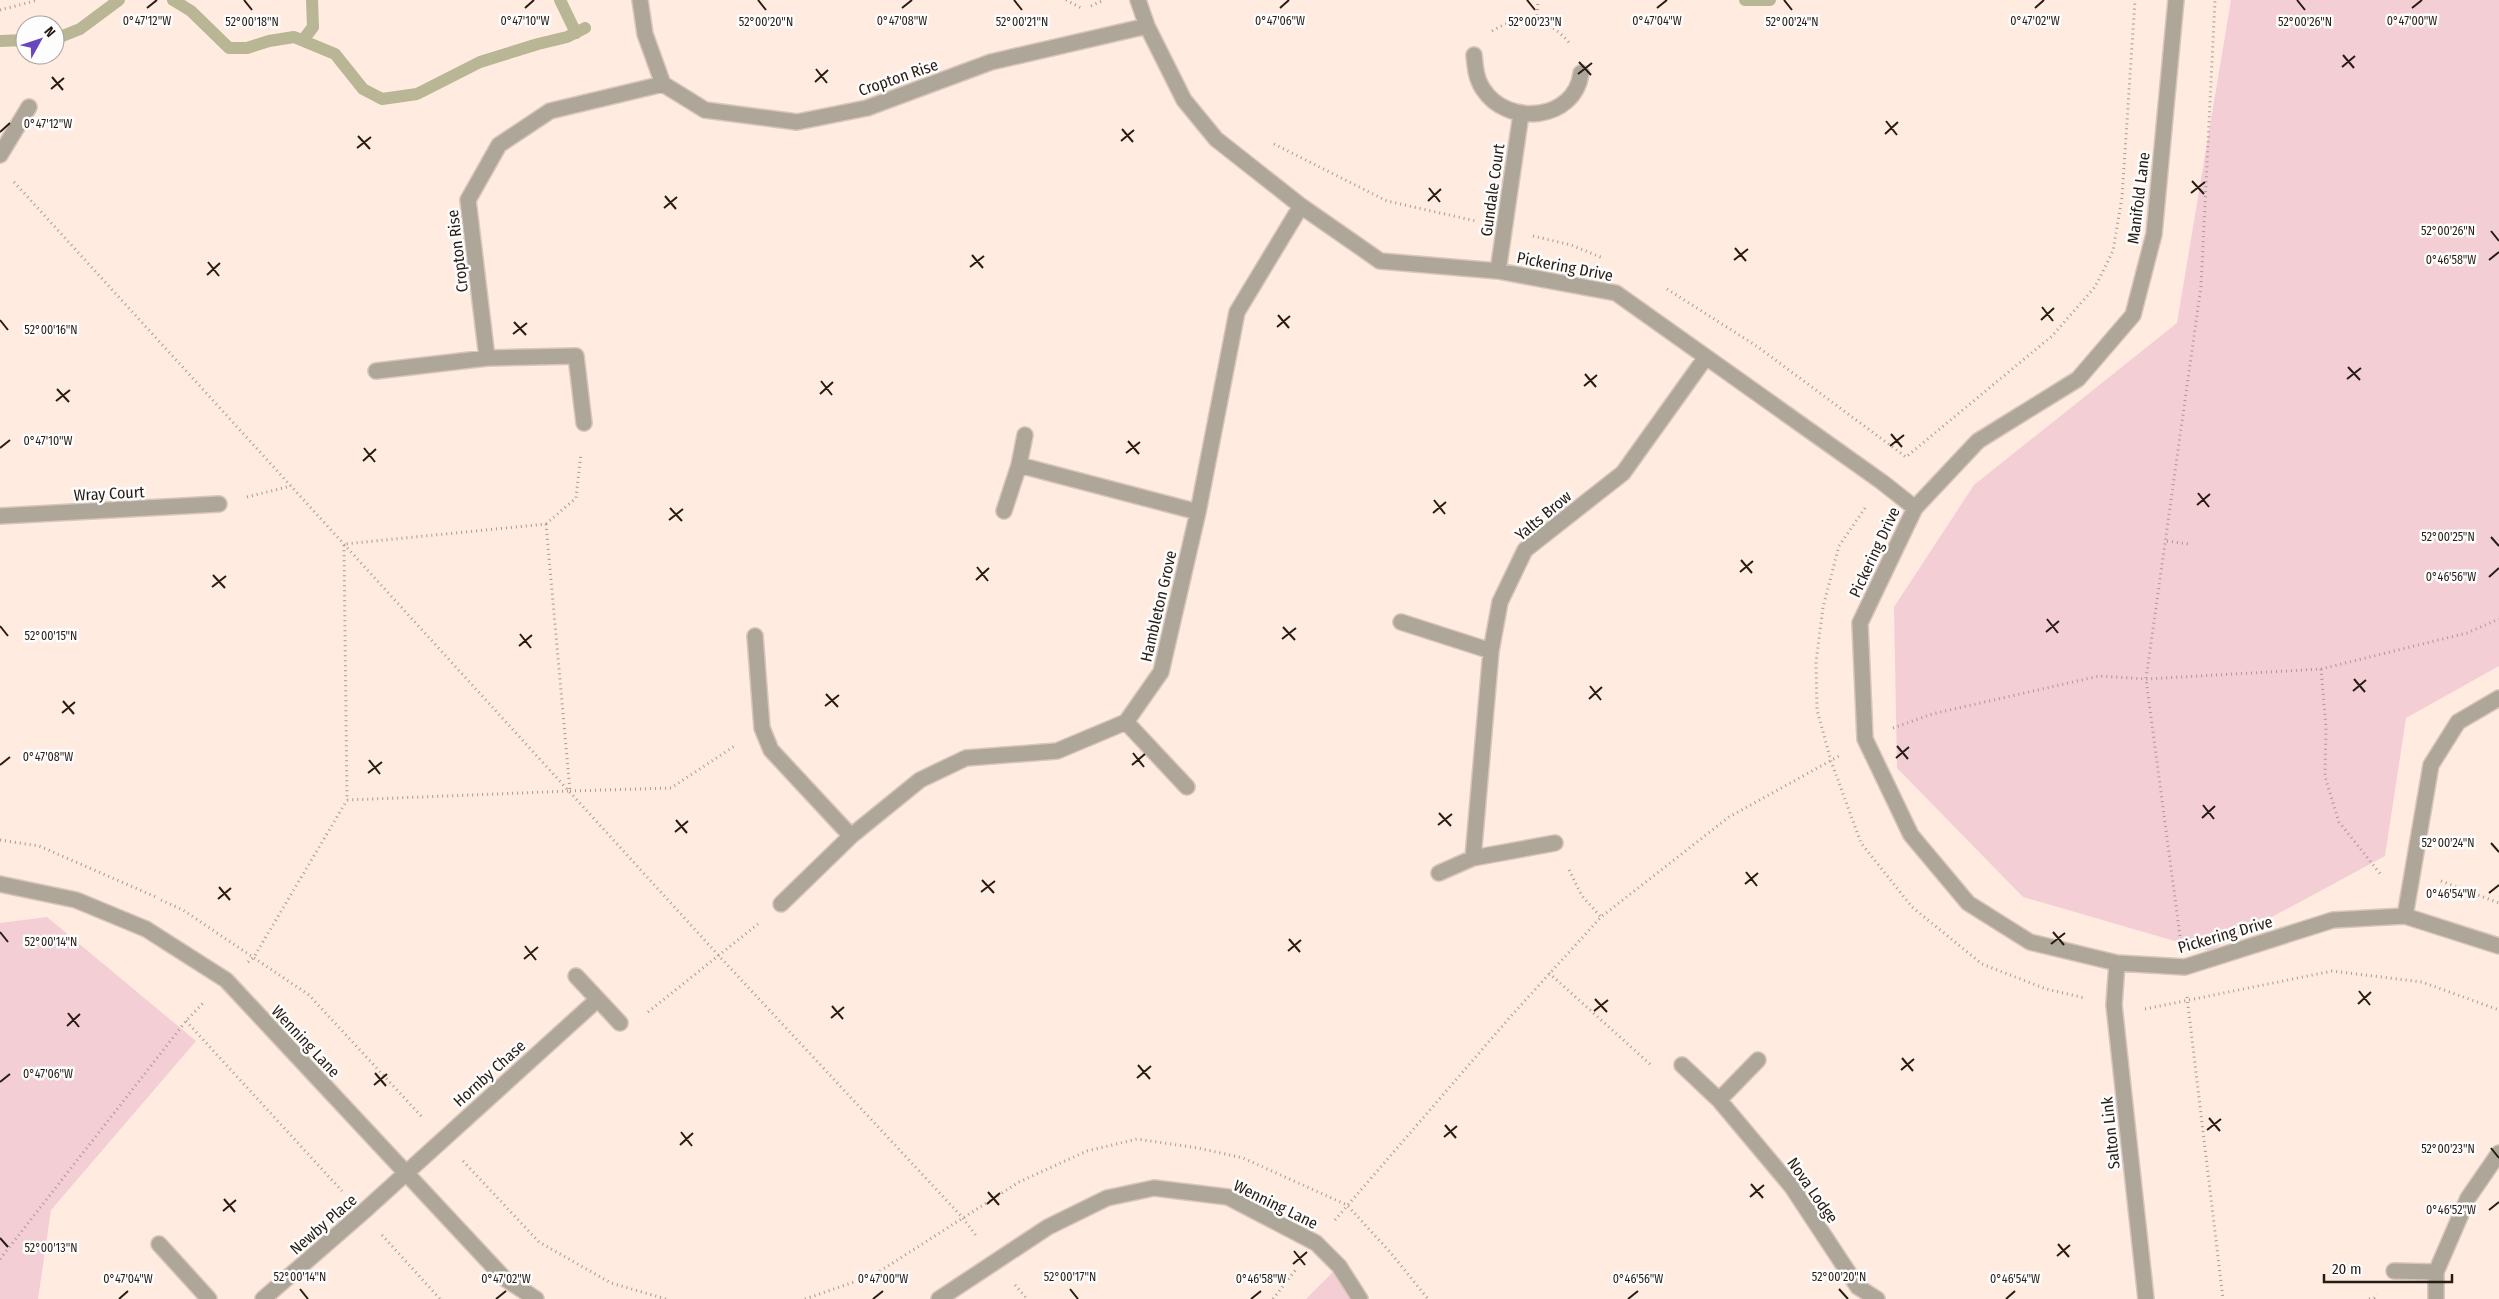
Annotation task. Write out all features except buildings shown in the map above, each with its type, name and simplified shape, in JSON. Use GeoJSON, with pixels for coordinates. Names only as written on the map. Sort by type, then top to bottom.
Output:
{"type":"FeatureCollection","features":[{"type":"Feature","properties":{"kind":"street"},"geometry":{"type":"LineString","coordinates":[[640,0],[645,34],[663,84]]}},
{"type":"Feature","properties":{"kind":"street","name":"Pickering Drive"},"geometry":{"type":"LineString","coordinates":[[1138,0],[1147,26],[1184,100],[1216,139],[1301,206],[1380,261],[1498,271],[1616,293],[1915,508],[1860,623],[1865,739],[1912,835],[1968,903],[2030,942],[2117,963],[2185,967],[2332,920],[2405,916],[2499,946]]}},
{"type":"Feature","properties":{"kind":"street","name":"Manifold Lane"},"geometry":{"type":"LineString","coordinates":[[1915,508],[1978,441],[2078,379],[2133,315],[2154,234],[2176,0]]}},
{"type":"Feature","properties":{"kind":"street","name":"Cropton Rise"},"geometry":{"type":"LineString","coordinates":[[487,358],[468,200],[499,144],[550,111],[663,84],[705,110],[797,122],[867,108],[991,62],[1147,26]]}},
{"type":"Feature","properties":{"kind":"street"},"geometry":{"type":"LineString","coordinates":[[1474,55],[1475,70],[1483,89],[1501,107],[1521,114],[1540,115],[1562,106],[1580,84],[1581,73]]}},
{"type":"Feature","properties":{"kind":"street"},"geometry":{"type":"LineString","coordinates":[[0,155],[29,107]]}},
{"type":"Feature","properties":{"kind":"street","name":"Gundale Court"},"geometry":{"type":"LineString","coordinates":[[1498,271],[1521,114]]}},
{"type":"Feature","properties":{"kind":"street","name":"Hambleton Grove"},"geometry":{"type":"LineString","coordinates":[[1126,722],[1161,672],[1198,512],[1237,312],[1301,206]]}},
{"type":"Feature","properties":{"kind":"street"},"geometry":{"type":"LineString","coordinates":[[376,371],[487,358],[576,356],[584,423]]}},
{"type":"Feature","properties":{"kind":"street","name":"Yalts Brow"},"geometry":{"type":"LineString","coordinates":[[1473,858],[1492,651],[1500,602],[1525,550],[1623,472],[1706,357]]}},
{"type":"Feature","properties":{"kind":"street"},"geometry":{"type":"LineString","coordinates":[[1004,511],[1019,465],[1025,435]]}},
{"type":"Feature","properties":{"kind":"street"},"geometry":{"type":"LineString","coordinates":[[1019,465],[1198,512]]}},
{"type":"Feature","properties":{"kind":"street","name":"Wray Court"},"geometry":{"type":"LineString","coordinates":[[0,516],[219,504]]}},
{"type":"Feature","properties":{"kind":"street"},"geometry":{"type":"LineString","coordinates":[[1401,622],[1492,651]]}},
{"type":"Feature","properties":{"kind":"street"},"geometry":{"type":"LineString","coordinates":[[754,636],[762,728],[771,750],[852,836]]}},
{"type":"Feature","properties":{"kind":"street"},"geometry":{"type":"LineString","coordinates":[[2405,916],[2414,872],[2430,765],[2458,722],[2499,698]]}},
{"type":"Feature","properties":{"kind":"street"},"geometry":{"type":"LineString","coordinates":[[781,904],[852,836],[920,780],[966,758],[1056,751],[1126,722],[1188,787]]}},
{"type":"Feature","properties":{"kind":"street"},"geometry":{"type":"LineString","coordinates":[[1439,873],[1473,858],[1555,843]]}},
{"type":"Feature","properties":{"kind":"street","name":"Wenning Lane"},"geometry":{"type":"LineString","coordinates":[[0,884],[76,900],[146,929],[226,980],[404,1174],[504,1278],[536,1299]]}},
{"type":"Feature","properties":{"kind":"street","name":"Salton Link"},"geometry":{"type":"LineString","coordinates":[[2117,963],[2114,1005],[2146,1299]]}},
{"type":"Feature","properties":{"kind":"street"},"geometry":{"type":"LineString","coordinates":[[576,976],[620,1023]]}},
{"type":"Feature","properties":{"kind":"street","name":"Hornby Chase"},"geometry":{"type":"LineString","coordinates":[[404,1174],[597,1000]]}},
{"type":"Feature","properties":{"kind":"street"},"geometry":{"type":"LineString","coordinates":[[1719,1100],[1758,1060]]}},
{"type":"Feature","properties":{"kind":"street","name":"Nova Lodge"},"geometry":{"type":"LineString","coordinates":[[1682,1065],[1719,1100],[1792,1187],[1858,1288],[1876,1299]]}},
{"type":"Feature","properties":{"kind":"street"},"geometry":{"type":"LineString","coordinates":[[2436,1299],[2436,1272],[2468,1198],[2499,1153]]}},
{"type":"Feature","properties":{"kind":"street","name":"Newby Place"},"geometry":{"type":"LineString","coordinates":[[263,1299],[404,1174]]}},
{"type":"Feature","properties":{"kind":"street","name":"Wenning Lane"},"geometry":{"type":"LineString","coordinates":[[938,1299],[1048,1227],[1107,1198],[1154,1188],[1228,1197],[1316,1243],[1339,1266],[1360,1299]]}},
{"type":"Feature","properties":{"kind":"street"},"geometry":{"type":"LineString","coordinates":[[159,1244],[208,1299]]}},
{"type":"Feature","properties":{"kind":"street"},"geometry":{"type":"LineString","coordinates":[[2394,1271],[2436,1272]]}},
{"type":"Feature","properties":{"kind":"path"},"geometry":{"type":"LineString","coordinates":[[0,10],[38,0]]}},
{"type":"Feature","properties":{"kind":"path"},"geometry":{"type":"LineString","coordinates":[[1066,0],[1082,9],[1104,0]]}},
{"type":"Feature","properties":{"kind":"path"},"geometry":{"type":"LineString","coordinates":[[1537,20],[1538,0]]}},
{"type":"Feature","properties":{"kind":"path"},"geometry":{"type":"LineString","coordinates":[[1662,287],[1758,347],[1906,457],[2052,336],[2095,287],[2113,251],[2122,197],[2135,0]]}},
{"type":"Feature","properties":{"kind":"path"},"geometry":{"type":"LineString","coordinates":[[2215,0],[2201,286],[2146,679],[2185,967],[2223,1299]]}},
{"type":"Feature","properties":{"kind":"path"},"geometry":{"type":"LineString","coordinates":[[1474,55],[1489,32],[1508,21],[1537,20],[1560,31],[1577,54],[1581,73]]}},
{"type":"Feature","properties":{"kind":"path"},"geometry":{"type":"LineString","coordinates":[[1269,144],[1278,145],[1387,201],[1570,245],[1604,258]]}},
{"type":"Feature","properties":{"kind":"path"},"geometry":{"type":"LineString","coordinates":[[13,181],[720,956],[962,1218],[1027,1299]]}},
{"type":"Feature","properties":{"kind":"path"},"geometry":{"type":"LineString","coordinates":[[344,544],[546,524],[576,498],[584,423]]}},
{"type":"Feature","properties":{"kind":"path"},"geometry":{"type":"LineString","coordinates":[[219,504],[291,486]]}},
{"type":"Feature","properties":{"kind":"path"},"geometry":{"type":"LineString","coordinates":[[546,524],[570,791]]}},
{"type":"Feature","properties":{"kind":"path"},"geometry":{"type":"LineString","coordinates":[[2166,541],[2188,544]]}},
{"type":"Feature","properties":{"kind":"path"},"geometry":{"type":"LineString","coordinates":[[0,1259],[186,1022],[226,980],[254,957],[347,800],[344,544]]}},
{"type":"Feature","properties":{"kind":"path"},"geometry":{"type":"LineString","coordinates":[[1273,1299],[1316,1243],[1549,973],[1601,917],[1729,816],[1831,761],[1865,739],[1932,714],[2099,676],[2146,679],[2321,669],[2467,633],[2499,619]]}},
{"type":"Feature","properties":{"kind":"path"},"geometry":{"type":"LineString","coordinates":[[2321,669],[2326,727],[2325,777],[2339,822],[2385,880],[2414,872],[2499,903]]}},
{"type":"Feature","properties":{"kind":"path"},"geometry":{"type":"LineString","coordinates":[[347,800],[671,788],[762,728]]}},
{"type":"Feature","properties":{"kind":"path"},"geometry":{"type":"LineString","coordinates":[[0,840],[39,846],[108,875],[183,910],[254,957],[309,995],[539,1242],[611,1283],[666,1299]]}},
{"type":"Feature","properties":{"kind":"path"},"geometry":{"type":"LineString","coordinates":[[1555,843],[1582,896],[1601,917]]}},
{"type":"Feature","properties":{"kind":"path"},"geometry":{"type":"LineString","coordinates":[[620,1023],[652,1011],[781,904]]}},
{"type":"Feature","properties":{"kind":"path"},"geometry":{"type":"LineString","coordinates":[[1549,973],[1650,1065],[1682,1065]]}},
{"type":"Feature","properties":{"kind":"path"},"geometry":{"type":"LineString","coordinates":[[186,1022],[440,1299]]}},
{"type":"Feature","properties":{"kind":"shaded area"},"geometry":{"type":"Polygon","coordinates":[[[2231,0],[2499,0],[2499,666],[2406,718],[2385,856],[2209,951],[2023,897],[1897,768],[1894,607],[1974,485],[2177,323],[2231,0]]]}},
{"type":"Feature","properties":{"kind":"shaded area"},"geometry":{"type":"Polygon","coordinates":[[[47,917],[196,1041],[51,1210],[38,1299],[0,1299],[0,923],[47,917]]]}},
{"type":"Feature","properties":{"kind":"shaded area"},"geometry":{"type":"Polygon","coordinates":[[[1339,1266],[1355,1299],[1306,1299],[1339,1266]]]}},
{"type":"Feature","properties":{"kind":"waterway"},"geometry":{"type":"LineString","coordinates":[[65,35],[80,29],[119,0]]}},
{"type":"Feature","properties":{"kind":"waterway"},"geometry":{"type":"LineString","coordinates":[[173,0],[191,11],[229,48],[247,48],[269,41],[294,37],[335,54],[363,89],[382,99],[417,94],[480,62],[567,37],[585,28]]}},
{"type":"Feature","properties":{"kind":"waterway"},"geometry":{"type":"LineString","coordinates":[[303,40],[313,27],[312,0]]}},
{"type":"Feature","properties":{"kind":"waterway"},"geometry":{"type":"LineString","coordinates":[[560,0],[576,33]]}},
{"type":"Feature","properties":{"kind":"waterway"},"geometry":{"type":"LineString","coordinates":[[1745,0],[1770,0]]}},
{"type":"Feature","properties":{"kind":"waterway"},"geometry":{"type":"LineString","coordinates":[[0,41],[15,40]]}}]}
